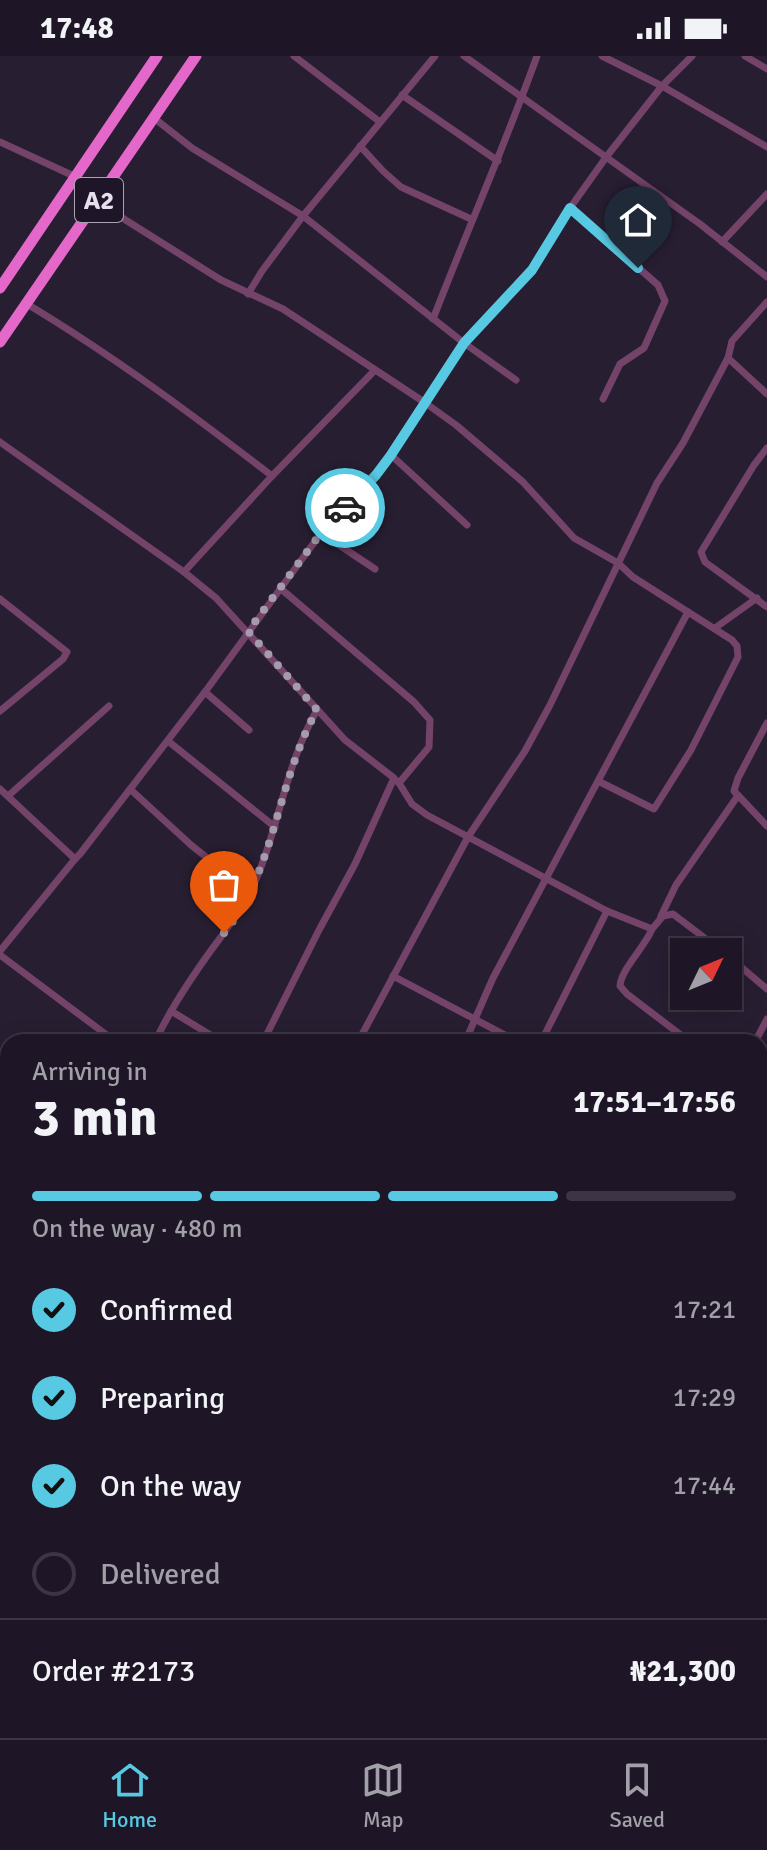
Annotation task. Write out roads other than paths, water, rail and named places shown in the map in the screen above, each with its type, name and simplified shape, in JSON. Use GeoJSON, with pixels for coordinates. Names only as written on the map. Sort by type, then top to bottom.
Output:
{"type":"FeatureCollection","features":[{"type":"Feature","properties":{"kind":"highway","name":"A2"},"geometry":{"type":"LineString","coordinates":[[0,288],[157,56]]}},
{"type":"Feature","properties":{"kind":"highway","name":"A2"},"geometry":{"type":"LineString","coordinates":[[0,342],[196,56]]}},
{"type":"Feature","properties":{"kind":"street"},"geometry":{"type":"LineString","coordinates":[[294,56],[380,122]]}},
{"type":"Feature","properties":{"kind":"street"},"geometry":{"type":"LineString","coordinates":[[248,294],[303,216],[435,56]]}},
{"type":"Feature","properties":{"kind":"street"},"geometry":{"type":"LineString","coordinates":[[464,56],[607,156],[767,277]]}},
{"type":"Feature","properties":{"kind":"street"},"geometry":{"type":"LineString","coordinates":[[433,319],[537,56]]}},
{"type":"Feature","properties":{"kind":"street"},"geometry":{"type":"LineString","coordinates":[[602,56],[662,86],[767,147]]}},
{"type":"Feature","properties":{"kind":"street"},"geometry":{"type":"LineString","coordinates":[[106,1034],[0,953],[168,741],[321,533],[376,475],[464,343],[532,270],[607,156],[662,86],[692,56]]}},
{"type":"Feature","properties":{"kind":"street"},"geometry":{"type":"LineString","coordinates":[[745,56],[767,69]]}},
{"type":"Feature","properties":{"kind":"street"},"geometry":{"type":"LineString","coordinates":[[402,95],[498,161]]}},
{"type":"Feature","properties":{"kind":"street"},"geometry":{"type":"LineString","coordinates":[[154,118],[192,148],[303,216],[464,343],[516,380]]}},
{"type":"Feature","properties":{"kind":"street"},"geometry":{"type":"LineString","coordinates":[[0,142],[76,177]]}},
{"type":"Feature","properties":{"kind":"street"},"geometry":{"type":"LineString","coordinates":[[360,146],[401,187],[471,219]]}},
{"type":"Feature","properties":{"kind":"street"},"geometry":{"type":"LineString","coordinates":[[722,242],[767,194]]}},
{"type":"Feature","properties":{"kind":"street"},"geometry":{"type":"LineString","coordinates":[[97,202],[177,254],[248,294],[283,309],[424,402],[523,482],[574,538],[618,563],[633,577],[715,628],[737,646],[738,657],[691,750],[654,809],[636,797],[598,781]]}},
{"type":"Feature","properties":{"kind":"street"},"geometry":{"type":"LineString","coordinates":[[570,208],[658,285],[665,301],[644,348],[620,364],[603,399]]}},
{"type":"Feature","properties":{"kind":"street"},"geometry":{"type":"LineString","coordinates":[[362,1034],[468,837],[525,751],[550,705],[657,483],[683,443],[728,358],[732,341],[767,302]]}},
{"type":"Feature","properties":{"kind":"street"},"geometry":{"type":"LineString","coordinates":[[27,304],[78,335],[272,476]]}},
{"type":"Feature","properties":{"kind":"street"},"geometry":{"type":"LineString","coordinates":[[728,358],[767,394]]}},
{"type":"Feature","properties":{"kind":"street"},"geometry":{"type":"LineString","coordinates":[[184,572],[375,370]]}},
{"type":"Feature","properties":{"kind":"street"},"geometry":{"type":"LineString","coordinates":[[0,442],[216,598],[345,740],[396,781],[412,804],[607,911],[652,929]]}},
{"type":"Feature","properties":{"kind":"street"},"geometry":{"type":"LineString","coordinates":[[767,448],[701,552],[705,562],[767,607]]}},
{"type":"Feature","properties":{"kind":"street"},"geometry":{"type":"LineString","coordinates":[[391,455],[467,525]]}},
{"type":"Feature","properties":{"kind":"street"},"geometry":{"type":"LineString","coordinates":[[321,533],[375,569]]}},
{"type":"Feature","properties":{"kind":"street"},"geometry":{"type":"LineString","coordinates":[[267,1034],[396,781],[429,747],[430,720],[414,702],[280,588]]}},
{"type":"Feature","properties":{"kind":"street"},"geometry":{"type":"LineString","coordinates":[[715,628],[757,598]]}},
{"type":"Feature","properties":{"kind":"street"},"geometry":{"type":"LineString","coordinates":[[0,599],[67,652],[63,659],[0,711]]}},
{"type":"Feature","properties":{"kind":"street"},"geometry":{"type":"LineString","coordinates":[[469,1034],[493,978],[688,612]]}},
{"type":"Feature","properties":{"kind":"street"},"geometry":{"type":"LineString","coordinates":[[205,692],[249,730]]}},
{"type":"Feature","properties":{"kind":"street"},"geometry":{"type":"LineString","coordinates":[[8,796],[109,706]]}},
{"type":"Feature","properties":{"kind":"street"},"geometry":{"type":"LineString","coordinates":[[159,1034],[213,948],[236,919],[250,892],[275,827],[286,785],[317,710]]}},
{"type":"Feature","properties":{"kind":"street"},"geometry":{"type":"LineString","coordinates":[[767,723],[734,791],[767,826]]}},
{"type":"Feature","properties":{"kind":"street"},"geometry":{"type":"LineString","coordinates":[[168,741],[275,827]]}},
{"type":"Feature","properties":{"kind":"street"},"geometry":{"type":"LineString","coordinates":[[0,789],[75,859]]}},
{"type":"Feature","properties":{"kind":"street"},"geometry":{"type":"LineString","coordinates":[[130,789],[208,860],[250,892]]}},
{"type":"Feature","properties":{"kind":"street"},"geometry":{"type":"LineString","coordinates":[[680,1034],[620,986],[624,972],[642,949],[676,885],[737,797]]}},
{"type":"Feature","properties":{"kind":"street"},"geometry":{"type":"LineString","coordinates":[[545,1034],[607,911]]}},
{"type":"Feature","properties":{"kind":"street"},"geometry":{"type":"LineString","coordinates":[[659,920],[673,914],[705,938]]}},
{"type":"Feature","properties":{"kind":"street"},"geometry":{"type":"LineString","coordinates":[[742,968],[767,989]]}},
{"type":"Feature","properties":{"kind":"street"},"geometry":{"type":"LineString","coordinates":[[393,976],[503,1034]]}},
{"type":"Feature","properties":{"kind":"street"},"geometry":{"type":"LineString","coordinates":[[171,1011],[209,1034]]}}]}
